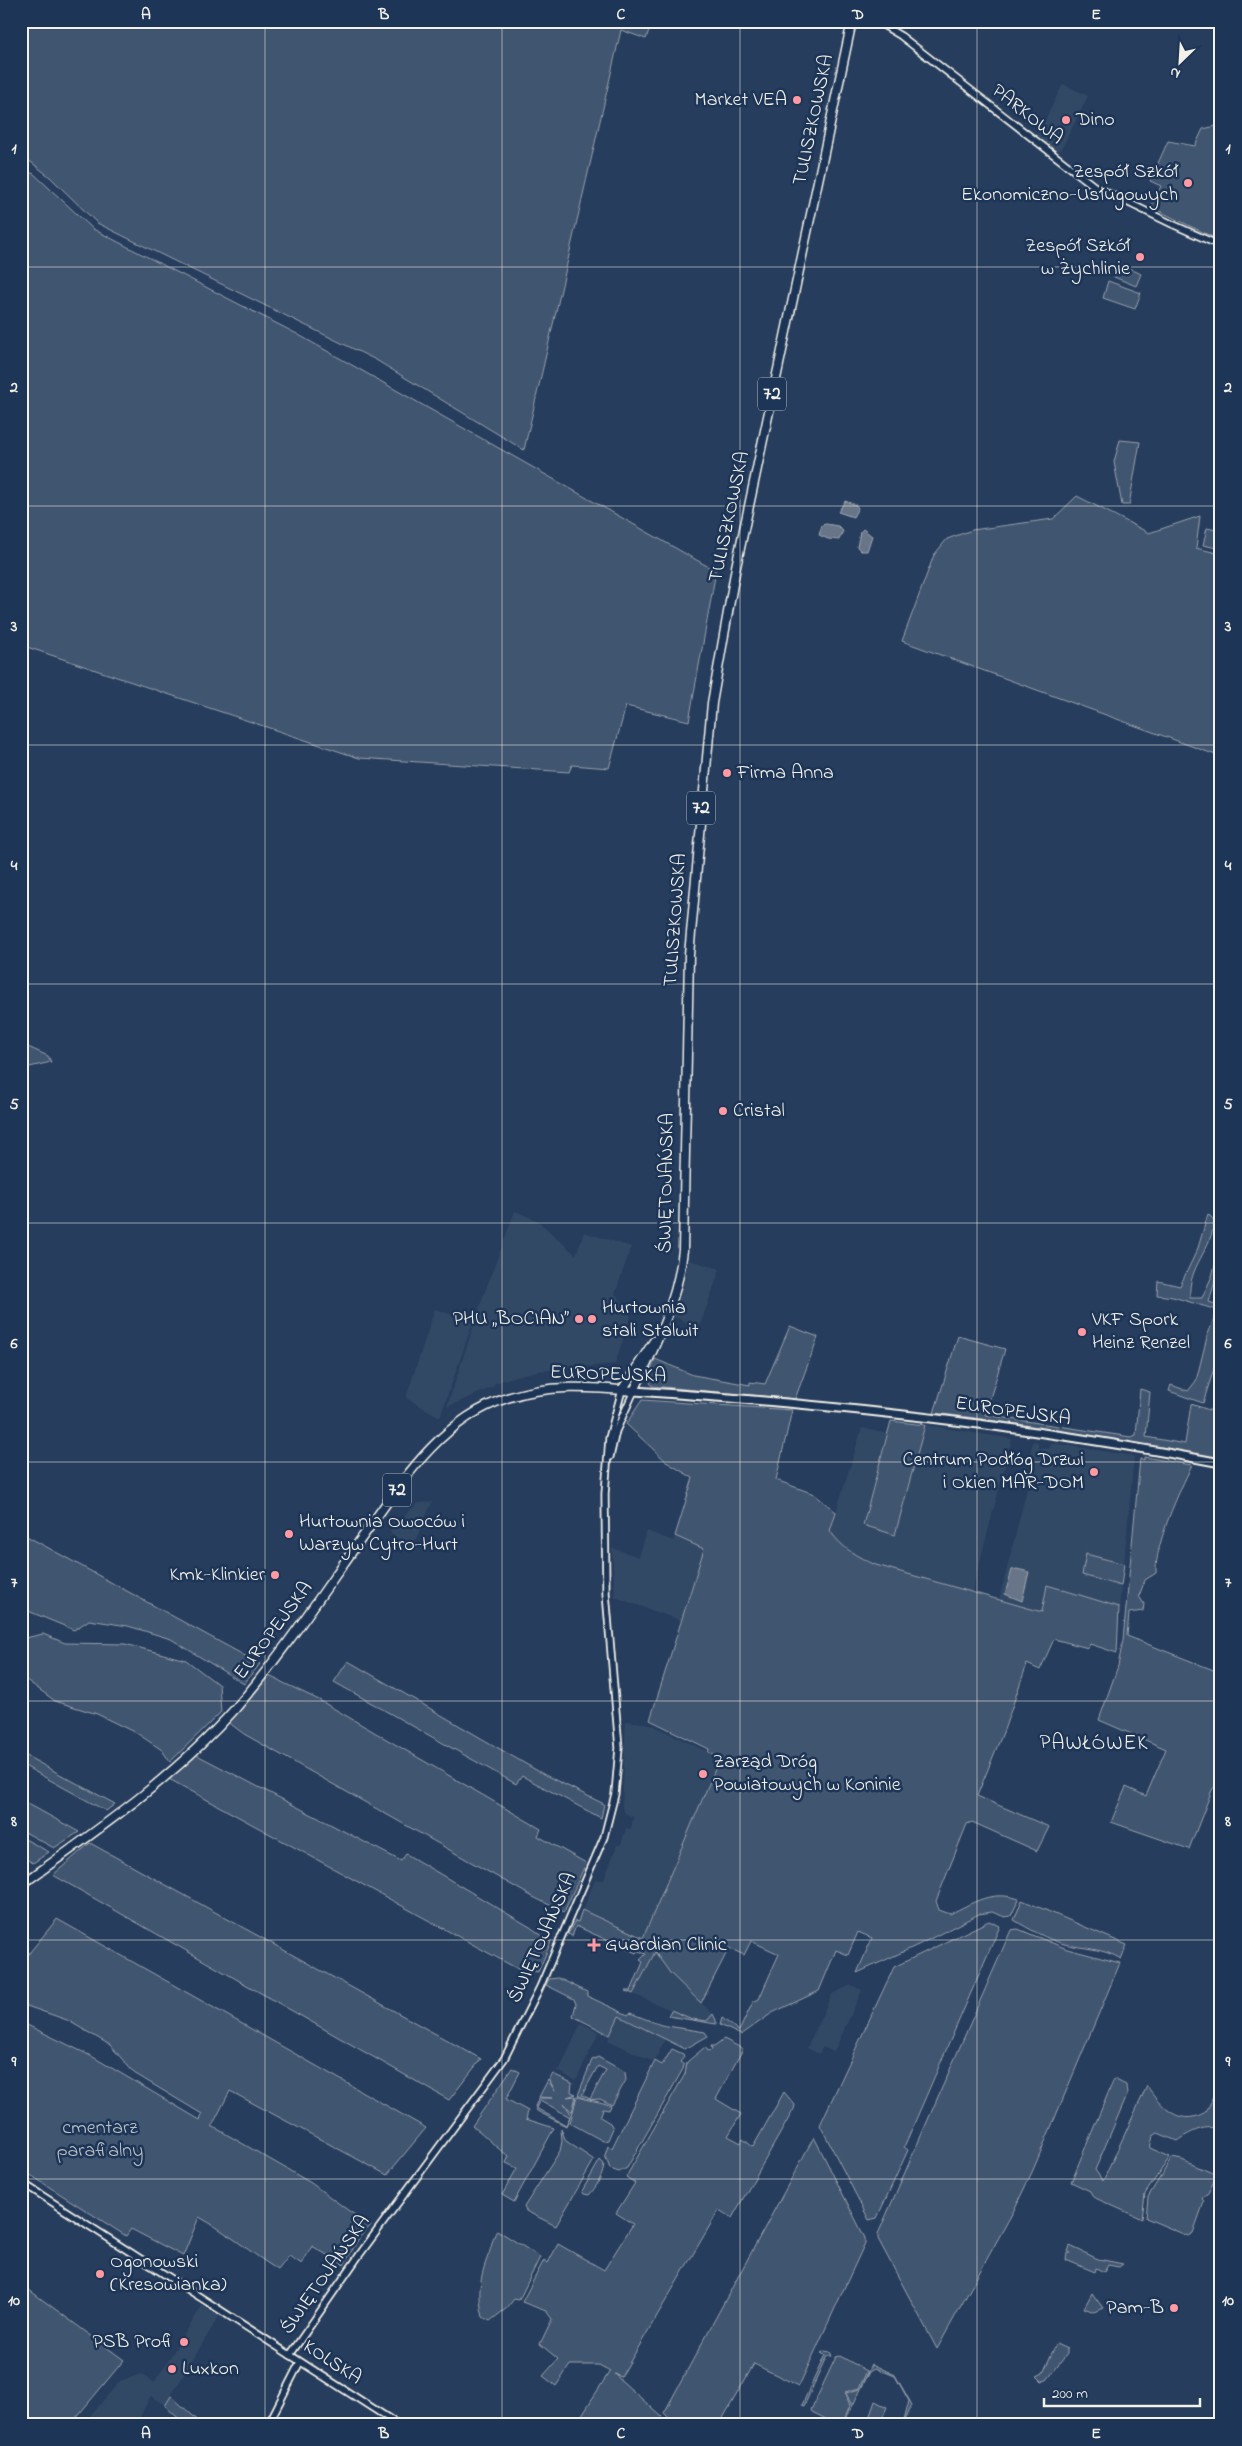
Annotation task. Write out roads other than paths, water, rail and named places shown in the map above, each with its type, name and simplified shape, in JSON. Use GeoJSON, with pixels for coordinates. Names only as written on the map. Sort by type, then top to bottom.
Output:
{"type":"FeatureCollection","features":[{"type":"Feature","properties":{"kind":"main road","name":"TULISZKOWSKA"},"geometry":{"type":"LineString","coordinates":[[686,1026],[689,955],[704,778],[721,646],[740,548],[852,21]]}},
{"type":"Feature","properties":{"kind":"main road","name":"ŚWIĘTOJAŃSKA"},"geometry":{"type":"LineString","coordinates":[[634,1391],[675,1293],[682,1256],[686,1026]]}},
{"type":"Feature","properties":{"kind":"main road","name":"ŚWIĘTOJAŃSKA"},"geometry":{"type":"LineString","coordinates":[[622,1390],[657,1338]]}},
{"type":"Feature","properties":{"kind":"main road","name":"EUROPEJSKA"},"geometry":{"type":"LineString","coordinates":[[21,1885],[150,1789],[224,1721],[276,1658],[411,1471],[448,1431],[495,1402],[532,1390],[566,1387],[829,1406],[950,1419],[1090,1440],[1221,1464]]}},
{"type":"Feature","properties":{"kind":"street","name":"PARKOWA"},"geometry":{"type":"LineString","coordinates":[[876,21],[901,36],[1094,186],[1221,246]]}},
{"type":"Feature","properties":{"kind":"street","name":"ŚWIĘTOJAŃSKA"},"geometry":{"type":"LineString","coordinates":[[290,2355],[360,2254],[504,2059],[540,1987],[604,1837],[615,1794],[619,1748],[604,1569],[607,1465],[610,1430],[622,1390]]}},
{"type":"Feature","properties":{"kind":"street","name":"ŚWIĘTOJAŃSKA"},"geometry":{"type":"LineString","coordinates":[[607,1465],[616,1431],[634,1391]]}},
{"type":"Feature","properties":{"kind":"street","name":"KOLSKA"},"geometry":{"type":"LineString","coordinates":[[21,2182],[399,2425]]}},
{"type":"Feature","properties":{"kind":"street"},"geometry":{"type":"LineString","coordinates":[[268,2425],[300,2362]]}},
{"type":"Feature","properties":{"kind":"place","name":"Market VEA"},"geometry":{"type":"Point","coordinates":[797,100]}},
{"type":"Feature","properties":{"kind":"place","name":"Dino"},"geometry":{"type":"Point","coordinates":[1066,120]}},
{"type":"Feature","properties":{"kind":"place","name":"Zespół Szkół Ekonomiczno-Usługowych"},"geometry":{"type":"Point","coordinates":[1188,183]}},
{"type":"Feature","properties":{"kind":"place","name":"Zespół Szkół w Żychlinie"},"geometry":{"type":"Point","coordinates":[1140,257]}},
{"type":"Feature","properties":{"kind":"place","name":"Firma Anna"},"geometry":{"type":"Point","coordinates":[727,773]}},
{"type":"Feature","properties":{"kind":"place","name":"Cristal"},"geometry":{"type":"Point","coordinates":[723,1111]}},
{"type":"Feature","properties":{"kind":"place","name":"PHU „BOCIAN”"},"geometry":{"type":"Point","coordinates":[579,1319]}},
{"type":"Feature","properties":{"kind":"place","name":"Hurtownia stali Stalwit"},"geometry":{"type":"Point","coordinates":[592,1319]}},
{"type":"Feature","properties":{"kind":"place","name":"VKF Spork Heinz Renzel"},"geometry":{"type":"Point","coordinates":[1082,1332]}},
{"type":"Feature","properties":{"kind":"place","name":"Centrum Podłóg Drzwi i Okien MAR-DOM"},"geometry":{"type":"Point","coordinates":[1094,1472]}},
{"type":"Feature","properties":{"kind":"place","name":"Hurtownia Owoców i Warzyw Cytro-Hurt"},"geometry":{"type":"Point","coordinates":[289,1534]}},
{"type":"Feature","properties":{"kind":"place","name":"Kmk-Klinkier"},"geometry":{"type":"Point","coordinates":[275,1575]}},
{"type":"Feature","properties":{"kind":"place","name":"Zarząd Dróg Powiatowych w Koninie"},"geometry":{"type":"Point","coordinates":[703,1774]}},
{"type":"Feature","properties":{"kind":"place","name":"Guardian Clinic"},"geometry":{"type":"Point","coordinates":[594,1945]}},
{"type":"Feature","properties":{"kind":"place","name":"Ogonowski (Kresowianka)"},"geometry":{"type":"Point","coordinates":[100,2274]}},
{"type":"Feature","properties":{"kind":"place","name":"Pam-B"},"geometry":{"type":"Point","coordinates":[1174,2308]}},
{"type":"Feature","properties":{"kind":"place","name":"PSB Profi"},"geometry":{"type":"Point","coordinates":[184,2342]}},
{"type":"Feature","properties":{"kind":"place","name":"Luxkon"},"geometry":{"type":"Point","coordinates":[172,2369]}},
{"type":"Feature","properties":{"kind":"district","name":"PAWŁÓWEK"},"geometry":{"type":"Point","coordinates":[1094,1744]}},
{"type":"Feature","properties":{"kind":"park label","name":"cmentarz parafialny"},"geometry":{"type":"Point","coordinates":[100,2140]}}]}
